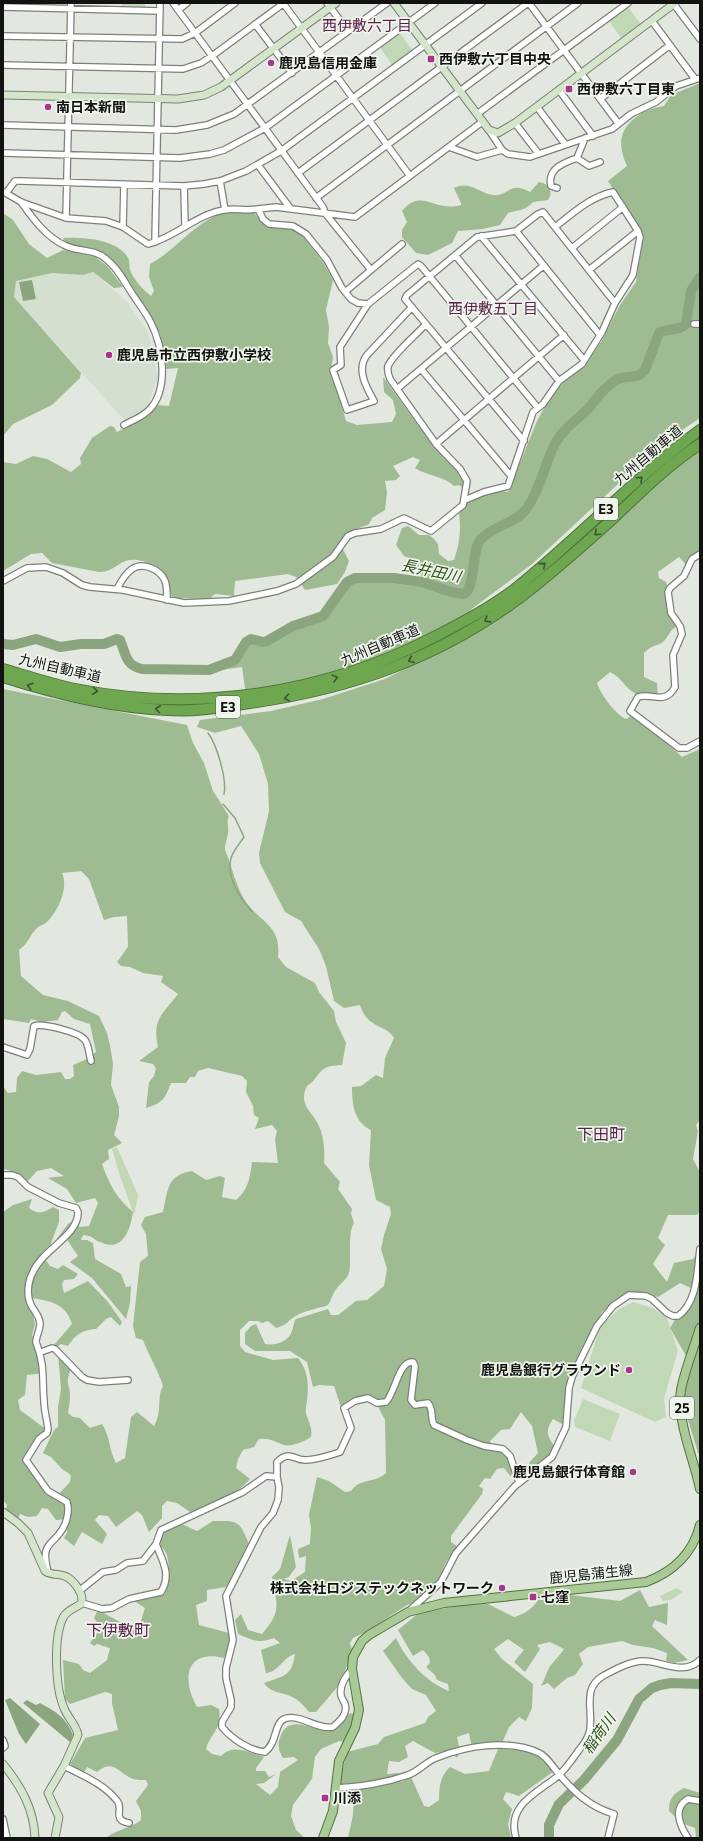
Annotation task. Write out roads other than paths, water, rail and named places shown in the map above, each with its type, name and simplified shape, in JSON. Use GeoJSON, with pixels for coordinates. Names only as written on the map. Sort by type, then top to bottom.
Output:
{"type":"FeatureCollection","features":[{"type":"Feature","properties":{"kind":"highway","name":"九州自動車道"},"geometry":{"type":"LineString","coordinates":[[3,669],[76,689],[151,698],[225,697],[286,690],[341,676],[375,664],[441,634],[516,594],[654,466],[700,430]]}},
{"type":"Feature","properties":{"kind":"highway","name":"九州自動車道"},"geometry":{"type":"LineString","coordinates":[[3,677],[45,690],[112,703],[168,710],[189,710],[280,699],[344,685],[370,676],[446,643],[516,594],[591,538],[662,474],[700,444]]}},
{"type":"Feature","properties":{"kind":"main road","name":"25"},"geometry":{"type":"LineString","coordinates":[[700,1328],[683,1381],[681,1397],[683,1421],[700,1489]]}},
{"type":"Feature","properties":{"kind":"main road","name":"鹿児島蒲生線"},"geometry":{"type":"LineString","coordinates":[[323,1838],[333,1811],[339,1761],[355,1728],[359,1710],[352,1669],[353,1657],[362,1641],[379,1628],[408,1612],[444,1603],[646,1582],[671,1569],[684,1558],[696,1539],[700,1525]]}},
{"type":"Feature","properties":{"kind":"street"},"geometry":{"type":"LineString","coordinates":[[155,242],[160,3]]}},
{"type":"Feature","properties":{"kind":"street"},"geometry":{"type":"LineString","coordinates":[[173,3],[325,212],[371,270]]}},
{"type":"Feature","properties":{"kind":"street"},"geometry":{"type":"LineString","coordinates":[[178,10],[187,3]]}},
{"type":"Feature","properties":{"kind":"street"},"geometry":{"type":"LineString","coordinates":[[3,36],[182,39],[195,33],[235,3]]}},
{"type":"Feature","properties":{"kind":"street"},"geometry":{"type":"LineString","coordinates":[[3,65],[183,69],[201,63],[212,56],[283,3],[410,176]]}},
{"type":"Feature","properties":{"kind":"street"},"geometry":{"type":"LineString","coordinates":[[3,125],[157,128],[176,130],[207,125],[228,117],[248,105],[387,3]]}},
{"type":"Feature","properties":{"kind":"street"},"geometry":{"type":"LineString","coordinates":[[394,3],[460,90],[502,150]]}},
{"type":"Feature","properties":{"kind":"street"},"geometry":{"type":"LineString","coordinates":[[3,152],[180,158],[210,154],[244,141],[265,128],[435,3]]}},
{"type":"Feature","properties":{"kind":"street"},"geometry":{"type":"LineString","coordinates":[[482,3],[353,98],[258,165],[220,180],[184,186],[16,181],[4,192],[21,202],[66,218],[106,221],[123,228],[144,243],[155,242],[185,226],[225,210],[242,211],[272,207],[325,212],[355,217],[482,122]]}},
{"type":"Feature","properties":{"kind":"street"},"geometry":{"type":"LineString","coordinates":[[298,173],[529,3],[618,123]]}},
{"type":"Feature","properties":{"kind":"street"},"geometry":{"type":"LineString","coordinates":[[316,198],[578,3]]}},
{"type":"Feature","properties":{"kind":"street"},"geometry":{"type":"LineString","coordinates":[[477,114],[628,3]]}},
{"type":"Feature","properties":{"kind":"street"},"geometry":{"type":"LineString","coordinates":[[489,130],[498,133],[515,123],[674,3],[700,39]]}},
{"type":"Feature","properties":{"kind":"street"},"geometry":{"type":"LineString","coordinates":[[3,95],[157,99],[192,98],[213,91],[230,81],[302,28],[331,4],[348,31]]}},
{"type":"Feature","properties":{"kind":"street"},"geometry":{"type":"LineString","coordinates":[[3,6],[71,5],[160,11]]}},
{"type":"Feature","properties":{"kind":"street"},"geometry":{"type":"LineString","coordinates":[[66,218],[71,5]]}},
{"type":"Feature","properties":{"kind":"street"},"geometry":{"type":"LineString","coordinates":[[448,147],[477,157],[502,150],[520,156],[530,157],[538,153],[612,129],[631,114],[656,102],[676,86],[698,78],[652,21]]}},
{"type":"Feature","properties":{"kind":"street"},"geometry":{"type":"LineString","coordinates":[[255,24],[292,73]]}},
{"type":"Feature","properties":{"kind":"street"},"geometry":{"type":"LineString","coordinates":[[600,99],[670,45]]}},
{"type":"Feature","properties":{"kind":"street"},"geometry":{"type":"LineString","coordinates":[[559,90],[593,136]]}},
{"type":"Feature","properties":{"kind":"street"},"geometry":{"type":"LineString","coordinates":[[536,107],[565,144]]}},
{"type":"Feature","properties":{"kind":"street"},"geometry":{"type":"LineString","coordinates":[[515,123],[538,153]]}},
{"type":"Feature","properties":{"kind":"street"},"geometry":{"type":"LineString","coordinates":[[557,188],[551,186],[550,181],[555,168],[562,163],[577,158],[585,138]]}},
{"type":"Feature","properties":{"kind":"street"},"geometry":{"type":"LineString","coordinates":[[577,158],[589,166],[600,162]]}},
{"type":"Feature","properties":{"kind":"street"},"geometry":{"type":"LineString","coordinates":[[258,165],[290,208]]}},
{"type":"Feature","properties":{"kind":"street"},"geometry":{"type":"LineString","coordinates":[[220,180],[225,210]]}},
{"type":"Feature","properties":{"kind":"street"},"geometry":{"type":"LineString","coordinates":[[123,228],[124,184]]}},
{"type":"Feature","properties":{"kind":"street"},"geometry":{"type":"LineString","coordinates":[[184,186],[185,226]]}},
{"type":"Feature","properties":{"kind":"street"},"geometry":{"type":"LineString","coordinates":[[465,500],[484,492],[508,486],[524,441],[530,417],[560,381],[584,360],[600,335],[615,303],[633,275],[640,237],[638,231],[613,192],[604,194],[585,204],[555,227]]}},
{"type":"Feature","properties":{"kind":"street"},"geometry":{"type":"LineString","coordinates":[[21,202],[32,218],[57,241],[67,246],[96,252],[107,259],[118,272],[152,325],[163,369],[161,388],[150,409],[140,417],[124,425]]}},
{"type":"Feature","properties":{"kind":"street"},"geometry":{"type":"LineString","coordinates":[[572,248],[623,207]]}},
{"type":"Feature","properties":{"kind":"street"},"geometry":{"type":"LineString","coordinates":[[258,209],[263,219],[269,224],[293,226],[306,234],[327,260],[345,292],[351,299],[358,303],[368,304]]}},
{"type":"Feature","properties":{"kind":"street"},"geometry":{"type":"LineString","coordinates":[[524,441],[405,299],[407,295],[455,255],[481,236],[516,231],[538,214],[544,212],[615,303]]}},
{"type":"Feature","properties":{"kind":"street"},"geometry":{"type":"LineString","coordinates":[[516,231],[600,335]]}},
{"type":"Feature","properties":{"kind":"street"},"geometry":{"type":"LineString","coordinates":[[589,270],[638,231]]}},
{"type":"Feature","properties":{"kind":"street"},"geometry":{"type":"LineString","coordinates":[[481,236],[584,360]]}},
{"type":"Feature","properties":{"kind":"street"},"geometry":{"type":"LineString","coordinates":[[345,292],[402,244]]}},
{"type":"Feature","properties":{"kind":"street"},"geometry":{"type":"LineString","coordinates":[[455,255],[560,381]]}},
{"type":"Feature","properties":{"kind":"street"},"geometry":{"type":"LineString","coordinates":[[412,307],[364,359],[362,371],[374,401],[347,410],[333,370],[341,365],[340,347],[368,304],[418,264],[430,276],[538,408]]}},
{"type":"Feature","properties":{"kind":"street"},"geometry":{"type":"LineString","coordinates":[[397,389],[543,266]]}},
{"type":"Feature","properties":{"kind":"street"},"geometry":{"type":"LineString","coordinates":[[3,580],[27,568],[46,567],[63,573],[82,585],[90,587],[117,589],[184,603],[218,602],[286,588],[296,584],[333,557],[345,538],[351,534],[382,529],[405,518],[425,530],[431,531],[463,505],[468,481],[436,444],[422,422],[397,389],[387,371],[389,365],[426,324]]}},
{"type":"Feature","properties":{"kind":"street"},"geometry":{"type":"LineString","coordinates":[[436,444],[564,336]]}},
{"type":"Feature","properties":{"kind":"street"},"geometry":{"type":"LineString","coordinates":[[420,369],[511,476]]}},
{"type":"Feature","properties":{"kind":"street"},"geometry":{"type":"LineString","coordinates":[[700,554],[692,559],[684,576],[670,588],[668,592],[671,613],[680,626],[682,634],[674,655],[676,687],[670,694],[659,699],[646,696],[638,697],[630,710],[679,748],[687,748],[700,741]]}},
{"type":"Feature","properties":{"kind":"street"},"geometry":{"type":"LineString","coordinates":[[117,589],[124,576],[133,568],[138,566],[150,567],[156,570],[164,580],[167,600]]}},
{"type":"Feature","properties":{"kind":"street"},"geometry":{"type":"LineString","coordinates":[[3,1047],[27,1055],[30,1050],[34,1026],[38,1025],[59,1028],[82,1036],[88,1046],[91,1061]]}},
{"type":"Feature","properties":{"kind":"street"},"geometry":{"type":"LineString","coordinates":[[3,1175],[18,1177],[28,1187],[59,1203],[76,1208],[78,1212],[75,1226],[42,1258],[33,1271],[29,1286],[31,1304],[39,1318],[40,1325],[36,1339],[41,1352],[44,1402],[48,1429],[47,1433],[39,1439],[26,1460],[48,1491],[67,1502],[69,1509],[66,1521],[60,1534],[50,1543],[46,1552],[48,1573]]}},
{"type":"Feature","properties":{"kind":"street"},"geometry":{"type":"LineString","coordinates":[[408,1612],[441,1582],[456,1553],[519,1482],[548,1460],[556,1450],[566,1427],[569,1388],[572,1378],[597,1326],[605,1315],[623,1297],[636,1294],[652,1299],[667,1313],[673,1316],[678,1316],[685,1310],[695,1289],[700,1249]]}},
{"type":"Feature","properties":{"kind":"street"},"geometry":{"type":"LineString","coordinates":[[41,1352],[52,1348],[55,1349],[82,1377],[87,1380],[99,1382],[128,1380]]}},
{"type":"Feature","properties":{"kind":"street"},"geometry":{"type":"LineString","coordinates":[[352,1669],[341,1688],[341,1695],[346,1708],[344,1716],[333,1727],[320,1726],[290,1717],[282,1720],[277,1726],[274,1742],[265,1752],[257,1752],[229,1734],[222,1727],[222,1722],[230,1707],[231,1700],[226,1673],[232,1640],[226,1596],[260,1527],[273,1513],[278,1500],[279,1487],[277,1462],[284,1457],[292,1455],[305,1461],[340,1452],[351,1428],[344,1408],[355,1401],[368,1398],[377,1403],[386,1402],[397,1382],[402,1368],[405,1363],[409,1361],[415,1366],[411,1400],[415,1405],[428,1403],[432,1408],[432,1421],[434,1425],[484,1446],[503,1449],[510,1456],[519,1482]]}},
{"type":"Feature","properties":{"kind":"street"},"geometry":{"type":"LineString","coordinates":[[79,1591],[103,1572],[116,1570],[127,1563],[143,1561],[156,1544],[163,1528],[243,1492],[266,1476],[277,1477]]}},
{"type":"Feature","properties":{"kind":"street"},"geometry":{"type":"LineString","coordinates":[[3,1512],[18,1523],[28,1533],[34,1543],[43,1568],[48,1573],[67,1577],[82,1596],[82,1603]]}},
{"type":"Feature","properties":{"kind":"street"},"geometry":{"type":"LineString","coordinates":[[55,1838],[59,1817],[48,1793],[64,1766],[78,1735],[77,1730],[62,1704],[55,1650],[64,1616],[69,1610],[82,1603],[102,1610],[112,1608],[129,1599],[161,1592],[166,1578],[165,1563],[156,1544]]}},
{"type":"Feature","properties":{"kind":"street"},"geometry":{"type":"LineString","coordinates":[[516,1838],[513,1828],[517,1811],[523,1802],[559,1774],[585,1744],[590,1730],[591,1716],[589,1694],[593,1684],[601,1677],[630,1663],[643,1661],[671,1668],[688,1666],[700,1660]]}},
{"type":"Feature","properties":{"kind":"street"},"geometry":{"type":"LineString","coordinates":[[3,1740],[5,1746],[3,1748]]}},
{"type":"Feature","properties":{"kind":"street"},"geometry":{"type":"LineString","coordinates":[[336,1788],[362,1787],[408,1775],[424,1767],[435,1758],[465,1748],[489,1746],[515,1747],[539,1752],[579,1795],[598,1810],[614,1814],[608,1838]]}},
{"type":"Feature","properties":{"kind":"street"},"geometry":{"type":"LineString","coordinates":[[3,1764],[18,1782],[28,1802],[35,1838]]}},
{"type":"Feature","properties":{"kind":"street"},"geometry":{"type":"LineString","coordinates":[[64,1766],[109,1792],[118,1802],[120,1819],[123,1822],[129,1823]]}},
{"type":"Feature","properties":{"kind":"street"},"geometry":{"type":"LineString","coordinates":[[688,1838],[680,1823],[678,1815],[680,1807],[688,1799],[700,1801]]}},
{"type":"Feature","properties":{"kind":"street"},"geometry":{"type":"LineString","coordinates":[[3,1819],[6,1838]]}},
{"type":"Feature","properties":{"kind":"waterway","name":"長井田川"},"geometry":{"type":"LineString","coordinates":[[3,644],[13,645],[36,639],[60,647],[81,644],[104,644],[117,639],[120,640],[129,662],[136,667],[142,669],[209,670],[235,660],[246,642],[251,639],[263,642],[267,641],[293,626],[323,616],[347,582],[355,578],[394,578],[422,582],[451,592],[464,594],[468,590],[470,584],[475,553],[480,540],[491,531],[517,518],[527,508],[536,493],[555,444],[565,430],[586,411],[599,395],[613,382],[618,379],[639,375],[645,370],[659,333],[666,330],[680,328],[686,324],[691,291],[700,277]]}},
{"type":"Feature","properties":{"kind":"waterway"},"geometry":{"type":"LineString","coordinates":[[208,733],[215,745],[223,771],[225,788],[224,794]]}},
{"type":"Feature","properties":{"kind":"waterway"},"geometry":{"type":"LineString","coordinates":[[223,804],[235,818],[244,837],[232,855],[230,873],[235,887],[252,912]]}},
{"type":"Feature","properties":{"kind":"waterway","name":"稲荷川"},"geometry":{"type":"LineString","coordinates":[[549,1838],[549,1825],[559,1804],[584,1780],[617,1740],[639,1699],[652,1688],[660,1685],[671,1683],[700,1684]]}},
{"type":"Feature","properties":{"kind":"place","name":"西伊敷六丁目中央"},"geometry":{"type":"Point","coordinates":[431,59]}},
{"type":"Feature","properties":{"kind":"place","name":"鹿児島信用金庫"},"geometry":{"type":"Point","coordinates":[271,63]}},
{"type":"Feature","properties":{"kind":"place","name":"西伊敷六丁目東"},"geometry":{"type":"Point","coordinates":[569,89]}},
{"type":"Feature","properties":{"kind":"place","name":"南日本新聞"},"geometry":{"type":"Point","coordinates":[48,107]}},
{"type":"Feature","properties":{"kind":"place","name":"鹿児島市立西伊敷小学校"},"geometry":{"type":"Point","coordinates":[109,355]}},
{"type":"Feature","properties":{"kind":"place","name":"鹿児島銀行グラウンド"},"geometry":{"type":"Point","coordinates":[629,1370]}},
{"type":"Feature","properties":{"kind":"place","name":"鹿児島銀行体育館"},"geometry":{"type":"Point","coordinates":[633,1472]}},
{"type":"Feature","properties":{"kind":"place","name":"株式会社ロジステックネットワーク"},"geometry":{"type":"Point","coordinates":[502,1588]}},
{"type":"Feature","properties":{"kind":"place","name":"七窪"},"geometry":{"type":"Point","coordinates":[533,1597]}},
{"type":"Feature","properties":{"kind":"place","name":"川添"},"geometry":{"type":"Point","coordinates":[325,1798]}},
{"type":"Feature","properties":{"kind":"district","name":"西伊敷六丁目"},"geometry":{"type":"Point","coordinates":[367,26]}},
{"type":"Feature","properties":{"kind":"district","name":"西伊敷五丁目"},"geometry":{"type":"Point","coordinates":[493,309]}},
{"type":"Feature","properties":{"kind":"district","name":"下田町"},"geometry":{"type":"Point","coordinates":[601,1134]}},
{"type":"Feature","properties":{"kind":"district","name":"下伊敷町"},"geometry":{"type":"Point","coordinates":[118,1630]}}]}
